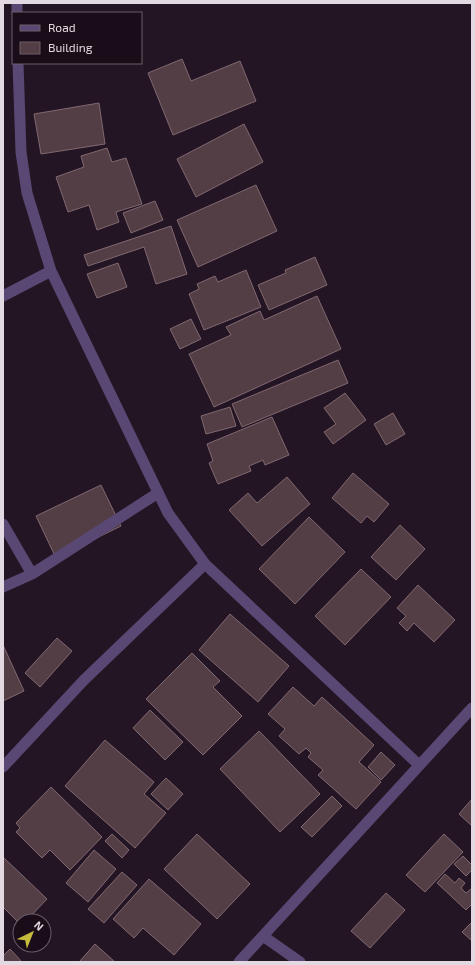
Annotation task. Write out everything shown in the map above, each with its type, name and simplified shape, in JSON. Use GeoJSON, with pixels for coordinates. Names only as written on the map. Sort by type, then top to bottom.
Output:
{"type":"FeatureCollection","features":[{"type":"Feature","properties":{"kind":"street"},"geometry":{"type":"LineString","coordinates":[[18,64],[21,152],[27,194],[51,271],[158,493],[178,529],[205,564],[420,765]]}},
{"type":"Feature","properties":{"kind":"street"},"geometry":{"type":"LineString","coordinates":[[3,296],[51,271]]}},
{"type":"Feature","properties":{"kind":"street"},"geometry":{"type":"LineString","coordinates":[[3,587],[32,574],[158,493]]}},
{"type":"Feature","properties":{"kind":"street"},"geometry":{"type":"LineString","coordinates":[[3,524],[32,574]]}},
{"type":"Feature","properties":{"kind":"street"},"geometry":{"type":"LineString","coordinates":[[3,767],[84,680],[205,564]]}},
{"type":"Feature","properties":{"kind":"street"},"geometry":{"type":"LineString","coordinates":[[239,962],[472,708]]}},
{"type":"Feature","properties":{"kind":"street"},"geometry":{"type":"LineString","coordinates":[[263,936],[300,962]]}},
{"type":"Feature","properties":{"kind":"building"},"geometry":{"type":"Polygon","coordinates":[[[182,59],[191,81],[240,61],[256,101],[173,135],[148,73],[182,59]]]}},
{"type":"Feature","properties":{"kind":"building"},"geometry":{"type":"Polygon","coordinates":[[[99,103],[105,144],[41,154],[34,114],[99,103]]]}},
{"type":"Feature","properties":{"kind":"building"},"geometry":{"type":"Polygon","coordinates":[[[244,124],[263,162],[196,197],[177,159],[244,124]]]}},
{"type":"Feature","properties":{"kind":"building"},"geometry":{"type":"Polygon","coordinates":[[[107,148],[112,162],[126,158],[142,204],[116,212],[119,222],[97,230],[89,205],[68,212],[56,177],[84,167],[81,156],[107,148]]]}},
{"type":"Feature","properties":{"kind":"building"},"geometry":{"type":"Polygon","coordinates":[[[256,185],[277,231],[198,267],[177,220],[256,185]]]}},
{"type":"Feature","properties":{"kind":"building"},"geometry":{"type":"Polygon","coordinates":[[[155,201],[163,220],[131,233],[123,213],[155,201]]]}},
{"type":"Feature","properties":{"kind":"building"},"geometry":{"type":"Polygon","coordinates":[[[171,226],[187,274],[156,284],[144,247],[88,266],[84,255],[171,226]]]}},
{"type":"Feature","properties":{"kind":"building"},"geometry":{"type":"Polygon","coordinates":[[[315,257],[327,285],[269,310],[258,285],[286,273],[285,270],[315,257]]]}},
{"type":"Feature","properties":{"kind":"building"},"geometry":{"type":"Polygon","coordinates":[[[118,263],[127,287],[97,298],[87,274],[118,263]]]}},
{"type":"Feature","properties":{"kind":"building"},"geometry":{"type":"Polygon","coordinates":[[[246,270],[261,307],[204,330],[189,294],[199,289],[197,284],[215,276],[218,282],[246,270]]]}},
{"type":"Feature","properties":{"kind":"building"},"geometry":{"type":"Polygon","coordinates":[[[317,296],[341,349],[214,407],[189,354],[231,335],[226,327],[260,311],[264,320],[317,296]]]}},
{"type":"Feature","properties":{"kind":"building"},"geometry":{"type":"Polygon","coordinates":[[[191,319],[201,339],[180,349],[170,329],[191,319]]]}},
{"type":"Feature","properties":{"kind":"building"},"geometry":{"type":"Polygon","coordinates":[[[338,360],[348,383],[242,427],[232,404],[338,360]]]}},
{"type":"Feature","properties":{"kind":"building"},"geometry":{"type":"Polygon","coordinates":[[[345,393],[366,420],[333,444],[324,432],[336,424],[324,408],[345,393]]]}},
{"type":"Feature","properties":{"kind":"building"},"geometry":{"type":"Polygon","coordinates":[[[230,407],[236,426],[206,434],[201,416],[230,407]]]}},
{"type":"Feature","properties":{"kind":"building"},"geometry":{"type":"Polygon","coordinates":[[[393,413],[405,434],[386,445],[374,424],[393,413]]]}},
{"type":"Feature","properties":{"kind":"building"},"geometry":{"type":"Polygon","coordinates":[[[272,417],[289,455],[265,465],[263,460],[249,466],[251,471],[218,484],[209,463],[213,461],[207,444],[272,417]]]}},
{"type":"Feature","properties":{"kind":"building"},"geometry":{"type":"Polygon","coordinates":[[[353,473],[389,504],[374,522],[367,516],[361,523],[332,498],[353,473]]]}},
{"type":"Feature","properties":{"kind":"building"},"geometry":{"type":"Polygon","coordinates":[[[287,477],[310,504],[262,546],[229,510],[248,493],[257,503],[287,477]]]}},
{"type":"Feature","properties":{"kind":"building"},"geometry":{"type":"Polygon","coordinates":[[[101,485],[121,526],[56,558],[36,516],[101,485]]]}},
{"type":"Feature","properties":{"kind":"building"},"geometry":{"type":"Polygon","coordinates":[[[309,517],[345,552],[295,604],[259,569],[309,517]]]}},
{"type":"Feature","properties":{"kind":"building"},"geometry":{"type":"Polygon","coordinates":[[[400,525],[425,549],[396,580],[371,557],[400,525]]]}},
{"type":"Feature","properties":{"kind":"building"},"geometry":{"type":"Polygon","coordinates":[[[361,569],[391,597],[345,645],[315,616],[361,569]]]}},
{"type":"Feature","properties":{"kind":"building"},"geometry":{"type":"Polygon","coordinates":[[[418,585],[455,620],[434,642],[414,623],[407,631],[399,623],[406,616],[397,608],[418,585]]]}},
{"type":"Feature","properties":{"kind":"building"},"geometry":{"type":"Polygon","coordinates":[[[230,614],[289,666],[258,702],[199,650],[230,614]]]}},
{"type":"Feature","properties":{"kind":"building"},"geometry":{"type":"Polygon","coordinates":[[[57,638],[72,651],[40,687],[25,673],[57,638]]]}},
{"type":"Feature","properties":{"kind":"building"},"geometry":{"type":"Polygon","coordinates":[[[3,645],[24,691],[3,701],[3,645]]]}},
{"type":"Feature","properties":{"kind":"building"},"geometry":{"type":"Polygon","coordinates":[[[192,653],[220,681],[213,687],[242,716],[203,755],[146,699],[192,653]]]}},
{"type":"Feature","properties":{"kind":"building"},"geometry":{"type":"Polygon","coordinates":[[[293,687],[314,706],[322,697],[374,745],[359,762],[381,782],[356,809],[318,775],[323,770],[308,757],[311,753],[306,748],[299,754],[279,736],[285,729],[268,714],[293,687]]]}},
{"type":"Feature","properties":{"kind":"building"},"geometry":{"type":"Polygon","coordinates":[[[150,710],[183,742],[165,760],[133,728],[150,710]]]}},
{"type":"Feature","properties":{"kind":"building"},"geometry":{"type":"Polygon","coordinates":[[[259,731],[320,794],[280,832],[220,769],[259,731]]]}},
{"type":"Feature","properties":{"kind":"building"},"geometry":{"type":"Polygon","coordinates":[[[105,740],[154,782],[144,794],[166,813],[135,848],[65,786],[105,740]]]}},
{"type":"Feature","properties":{"kind":"building"},"geometry":{"type":"Polygon","coordinates":[[[381,752],[395,765],[381,780],[368,767],[381,752]]]}},
{"type":"Feature","properties":{"kind":"building"},"geometry":{"type":"Polygon","coordinates":[[[166,778],[183,794],[168,810],[151,794],[166,778]]]}},
{"type":"Feature","properties":{"kind":"building"},"geometry":{"type":"Polygon","coordinates":[[[51,787],[102,837],[70,870],[50,850],[42,858],[16,832],[20,828],[16,823],[51,787]]]}},
{"type":"Feature","properties":{"kind":"building"},"geometry":{"type":"Polygon","coordinates":[[[332,796],[342,806],[312,837],[301,827],[332,796]]]}},
{"type":"Feature","properties":{"kind":"building"},"geometry":{"type":"Polygon","coordinates":[[[472,799],[472,826],[459,814],[472,799]]]}},
{"type":"Feature","properties":{"kind":"building"},"geometry":{"type":"Polygon","coordinates":[[[112,834],[129,850],[122,858],[105,841],[112,834]]]}},
{"type":"Feature","properties":{"kind":"building"},"geometry":{"type":"Polygon","coordinates":[[[197,834],[250,884],[217,919],[164,869],[197,834]]]}},
{"type":"Feature","properties":{"kind":"building"},"geometry":{"type":"Polygon","coordinates":[[[444,834],[463,852],[425,892],[406,875],[444,834]]]}},
{"type":"Feature","properties":{"kind":"building"},"geometry":{"type":"Polygon","coordinates":[[[94,850],[116,869],[88,902],[66,883],[94,850]]]}},
{"type":"Feature","properties":{"kind":"building"},"geometry":{"type":"Polygon","coordinates":[[[463,856],[472,865],[472,870],[466,876],[454,864],[463,856]]]}},
{"type":"Feature","properties":{"kind":"building"},"geometry":{"type":"Polygon","coordinates":[[[3,857],[47,899],[34,913],[12,913],[12,916],[3,907],[3,857]]]}},
{"type":"Feature","properties":{"kind":"building"},"geometry":{"type":"Polygon","coordinates":[[[122,872],[137,885],[104,923],[88,909],[122,872]]]}},
{"type":"Feature","properties":{"kind":"building"},"geometry":{"type":"Polygon","coordinates":[[[445,874],[455,883],[459,878],[465,883],[461,888],[466,893],[471,889],[472,890],[472,904],[466,910],[437,883],[445,874]]]}},
{"type":"Feature","properties":{"kind":"building"},"geometry":{"type":"Polygon","coordinates":[[[149,879],[201,924],[174,955],[143,928],[134,938],[113,919],[149,879]]]}},
{"type":"Feature","properties":{"kind":"building"},"geometry":{"type":"Polygon","coordinates":[[[386,893],[405,910],[370,948],[351,931],[386,893]]]}},
{"type":"Feature","properties":{"kind":"building"},"geometry":{"type":"Polygon","coordinates":[[[472,922],[472,941],[462,932],[472,922]]]}},
{"type":"Feature","properties":{"kind":"building"},"geometry":{"type":"Polygon","coordinates":[[[95,944],[115,962],[79,962],[95,944]]]}},
{"type":"Feature","properties":{"kind":"building"},"geometry":{"type":"Polygon","coordinates":[[[10,949],[12,953],[22,962],[3,962],[3,956],[10,949]]]}}]}
